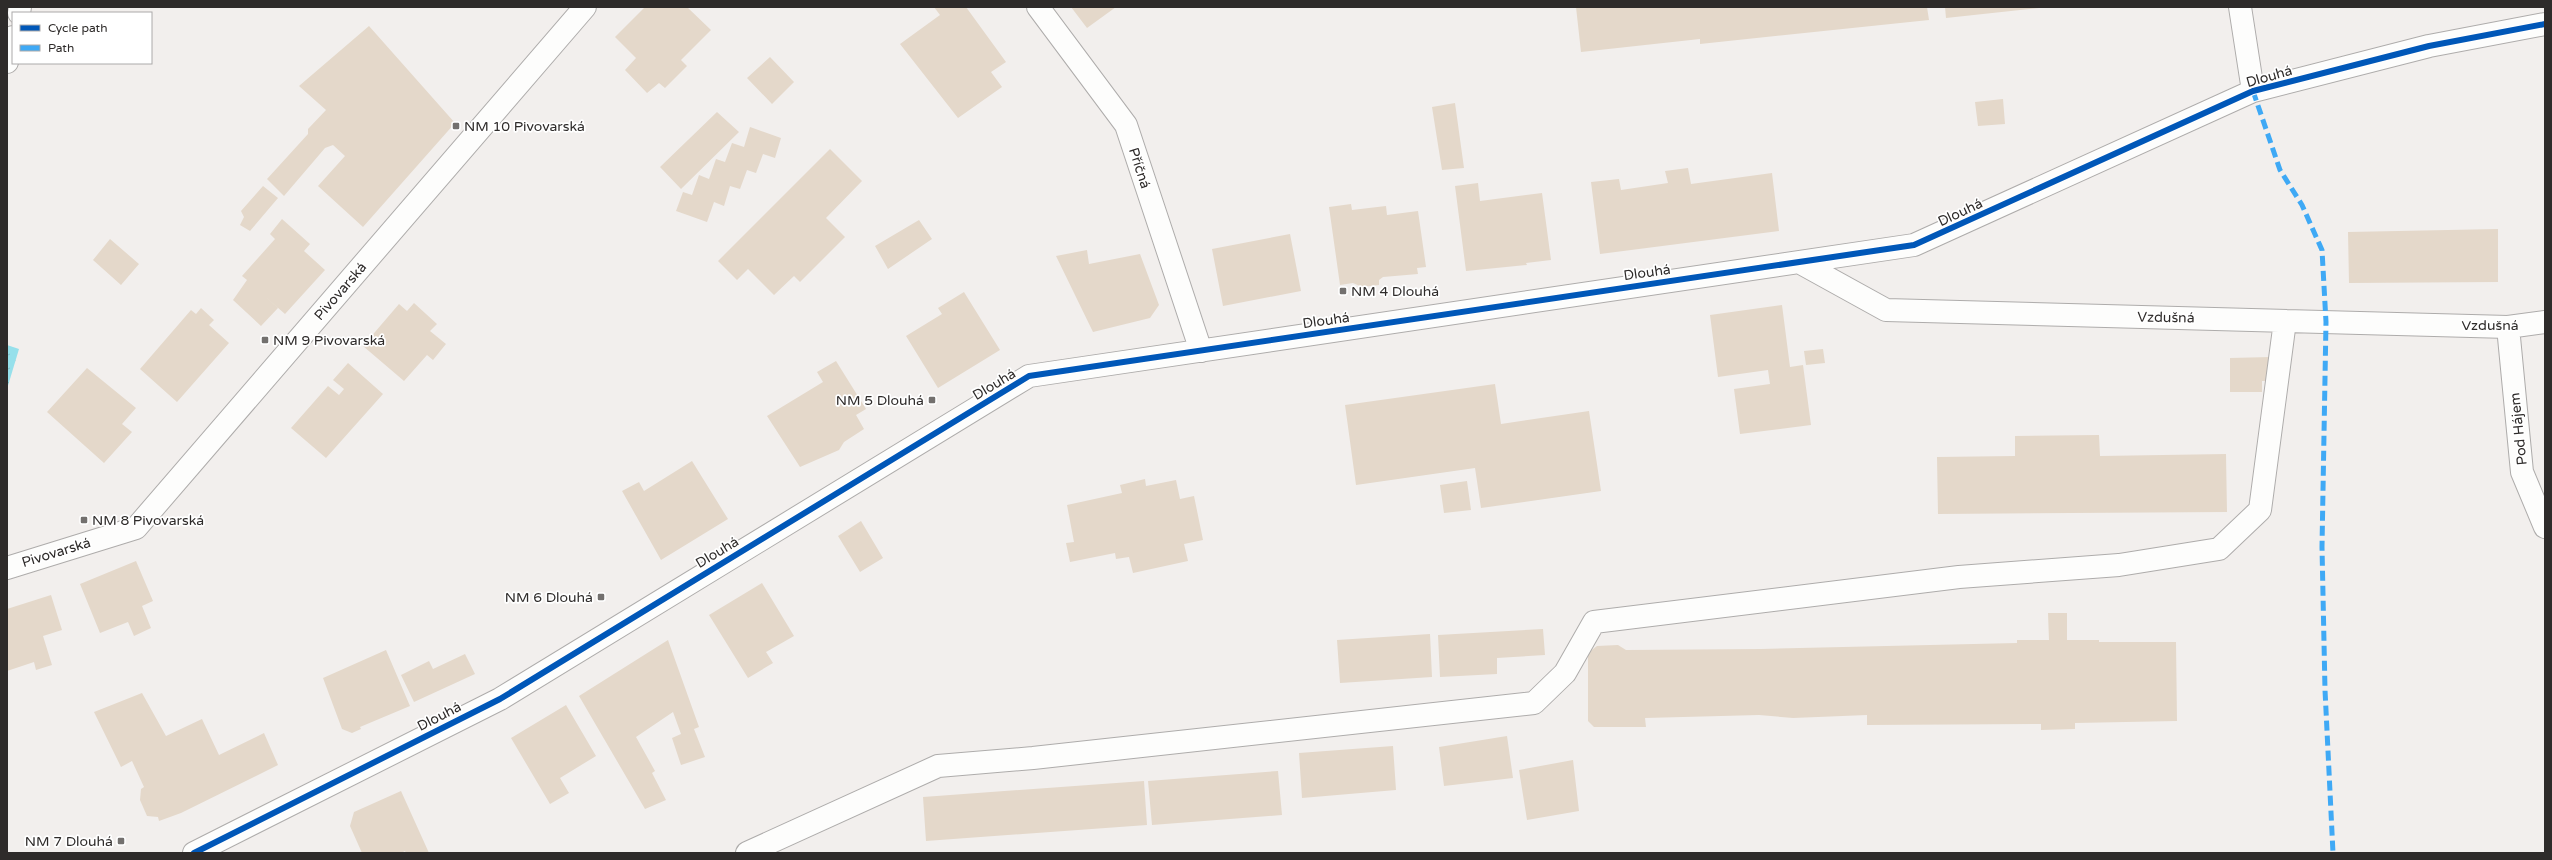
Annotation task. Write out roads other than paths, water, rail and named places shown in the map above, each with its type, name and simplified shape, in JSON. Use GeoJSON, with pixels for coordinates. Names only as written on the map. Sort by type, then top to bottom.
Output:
{"type":"FeatureCollection","features":[{"type":"Feature","properties":{"kind":"street","name":"Pivovarská"},"geometry":{"type":"LineString","coordinates":[[7,568],[136,528],[585,7]]}},
{"type":"Feature","properties":{"kind":"street","name":"Příčná"},"geometry":{"type":"LineString","coordinates":[[1038,7],[1126,125],[1201,351]]}},
{"type":"Feature","properties":{"kind":"street"},"geometry":{"type":"LineString","coordinates":[[2240,7],[2253,91]]}},
{"type":"Feature","properties":{"kind":"street","name":"Dlouhá"},"geometry":{"type":"LineString","coordinates":[[194,853],[500,699],[1029,376],[1914,246],[2253,91],[2429,46],[2545,24]]}},
{"type":"Feature","properties":{"kind":"street"},"geometry":{"type":"LineString","coordinates":[[7,62],[12,41]]}},
{"type":"Feature","properties":{"kind":"street","name":"Vzdušná"},"geometry":{"type":"LineString","coordinates":[[1799,262],[1886,310],[2508,327],[2545,322]]}},
{"type":"Feature","properties":{"kind":"street"},"geometry":{"type":"LineString","coordinates":[[747,853],[938,766],[1034,758],[1534,703],[1565,673],[1594,622],[1959,577],[2119,565],[2219,549],[2260,510],[2286,321]]}},
{"type":"Feature","properties":{"kind":"street","name":"Pod Hájem"},"geometry":{"type":"LineString","coordinates":[[2508,327],[2522,472],[2545,528]]}},
{"type":"Feature","properties":{"kind":"water"},"geometry":{"type":"Polygon","coordinates":[[[7,345],[19,349],[7,389],[7,345]]]}},
{"type":"Feature","properties":{"kind":"place","name":"NM 10 Pivovarská"},"geometry":{"type":"Point","coordinates":[456,126]}},
{"type":"Feature","properties":{"kind":"place","name":"NM 4 Dlouhá"},"geometry":{"type":"Point","coordinates":[1343,291]}},
{"type":"Feature","properties":{"kind":"place","name":"NM 9 Pivovarská"},"geometry":{"type":"Point","coordinates":[265,340]}},
{"type":"Feature","properties":{"kind":"place","name":"NM 5 Dlouhá"},"geometry":{"type":"Point","coordinates":[932,400]}},
{"type":"Feature","properties":{"kind":"place","name":"NM 8 Pivovarská"},"geometry":{"type":"Point","coordinates":[84,520]}},
{"type":"Feature","properties":{"kind":"place","name":"NM 6 Dlouhá"},"geometry":{"type":"Point","coordinates":[601,597]}},
{"type":"Feature","properties":{"kind":"place","name":"NM 7 Dlouhá"},"geometry":{"type":"Point","coordinates":[121,841]}}]}
